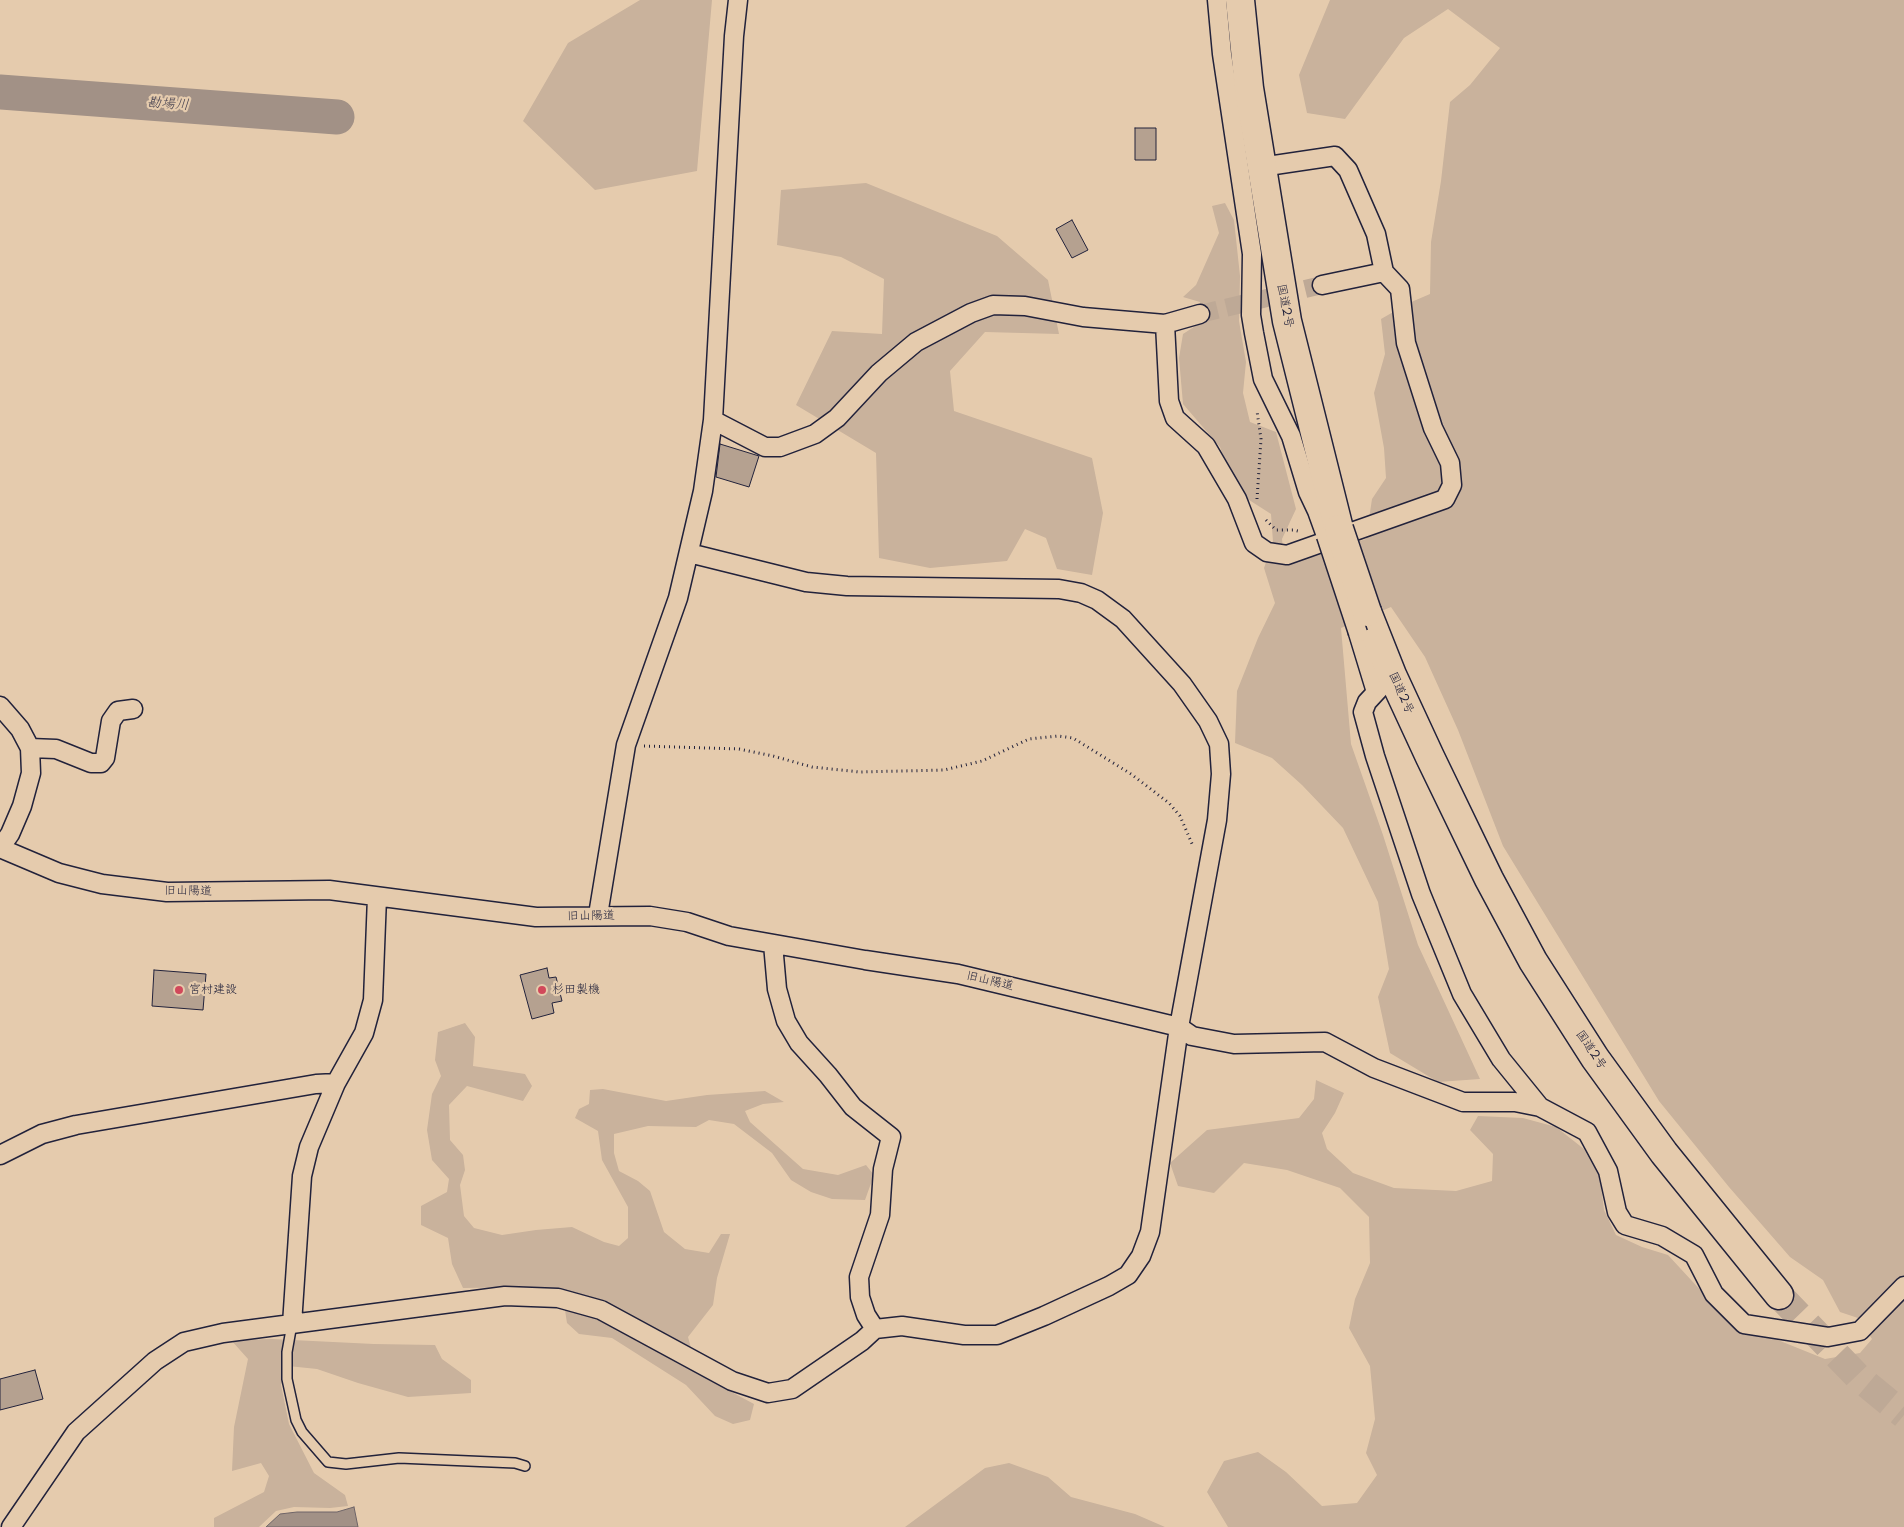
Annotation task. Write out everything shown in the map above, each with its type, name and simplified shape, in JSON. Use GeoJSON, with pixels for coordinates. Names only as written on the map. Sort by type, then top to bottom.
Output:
{"type":"FeatureCollection","features":[{"type":"Feature","properties":{"kind":"highway","name":"国道2号"},"geometry":{"type":"LineString","coordinates":[[1240,0],[1261,167],[1327,537],[1362,622],[1384,683],[1532,961],[1595,1058],[1664,1153],[1779,1295]]}},
{"type":"Feature","properties":{"kind":"street"},"geometry":{"type":"LineString","coordinates":[[598,915],[626,745],[678,598],[703,492],[713,420],[734,36],[738,0]]}},
{"type":"Feature","properties":{"kind":"street"},"geometry":{"type":"LineString","coordinates":[[1217,0],[1222,54],[1252,254],[1251,315],[1263,379],[1291,436],[1308,492],[1327,537]]}},
{"type":"Feature","properties":{"kind":"street"},"geometry":{"type":"LineString","coordinates":[[1165,324],[1169,401],[1176,418],[1206,446],[1237,500],[1254,543],[1267,552],[1287,555],[1327,537],[1445,499],[1452,485],[1450,463],[1433,428],[1406,344],[1404,309],[1400,289],[1384,272],[1376,234],[1348,170],[1335,156],[1261,167]]}},
{"type":"Feature","properties":{"kind":"street"},"geometry":{"type":"LineString","coordinates":[[1322,285],[1384,272]]}},
{"type":"Feature","properties":{"kind":"street"},"geometry":{"type":"LineString","coordinates":[[713,420],[765,447],[780,447],[815,434],[837,418],[878,372],[916,342],[971,313],[994,305],[1025,306],[1083,317],[1165,324],[1200,314]]}},
{"type":"Feature","properties":{"kind":"street"},"geometry":{"type":"LineString","coordinates":[[11,1527],[76,1432],[155,1361],[184,1342],[224,1333],[505,1296],[558,1298],[601,1310],[732,1381],[768,1393],[792,1389],[862,1341],[875,1329],[902,1326],[964,1335],[997,1335],[1044,1316],[1109,1286],[1128,1275],[1141,1256],[1150,1232],[1179,1027],[1217,820],[1221,774],[1219,744],[1208,721],[1182,684],[1123,619],[1097,600],[1081,593],[1060,589],[847,586],[806,582],[689,553]]}},
{"type":"Feature","properties":{"kind":"street"},"geometry":{"type":"LineString","coordinates":[[1384,683],[1367,702],[1363,712],[1375,756],[1421,894],[1462,994],[1501,1059],[1540,1107],[1587,1132],[1608,1171],[1617,1212],[1625,1225],[1662,1236],[1694,1255],[1714,1294],[1744,1324],[1828,1337],[1860,1331],[1904,1286]]}},
{"type":"Feature","properties":{"kind":"street"},"geometry":{"type":"LineString","coordinates":[[0,706],[20,729],[30,748],[31,773],[22,806],[10,834],[0,848]]}},
{"type":"Feature","properties":{"kind":"street"},"geometry":{"type":"LineString","coordinates":[[30,748],[56,749],[92,762],[101,762],[105,758],[111,721],[118,711],[133,709]]}},
{"type":"Feature","properties":{"kind":"street","name":"旧山陽道"},"geometry":{"type":"LineString","coordinates":[[0,848],[59,873],[102,884],[167,892],[329,890],[536,917],[650,916],[687,922],[729,936],[958,974],[1179,1027],[1192,1036],[1234,1044],[1325,1042],[1374,1068],[1463,1102],[1515,1102],[1540,1107]]}},
{"type":"Feature","properties":{"kind":"street"},"geometry":{"type":"LineString","coordinates":[[292,1324],[302,1176],[309,1147],[336,1084],[364,1033],[373,1000],[377,897]]}},
{"type":"Feature","properties":{"kind":"street"},"geometry":{"type":"LineString","coordinates":[[773,944],[777,989],[786,1021],[799,1043],[828,1075],[853,1107],[891,1137],[883,1170],[880,1214],[859,1277],[860,1297],[866,1315],[875,1329]]}},
{"type":"Feature","properties":{"kind":"street"},"geometry":{"type":"LineString","coordinates":[[0,1155],[42,1134],[76,1125],[316,1084],[336,1084]]}},
{"type":"Feature","properties":{"kind":"lane"},"geometry":{"type":"LineString","coordinates":[[292,1324],[287,1352],[286,1378],[296,1420],[302,1432],[328,1462],[346,1464],[398,1458],[515,1463],[525,1466]]}},
{"type":"Feature","properties":{"kind":"path"},"geometry":{"type":"LineString","coordinates":[[1257,504],[1261,439],[1256,385],[1263,379]]}},
{"type":"Feature","properties":{"kind":"path"},"geometry":{"type":"LineString","coordinates":[[1261,514],[1276,530],[1294,530],[1327,537]]}},
{"type":"Feature","properties":{"kind":"path"},"geometry":{"type":"LineString","coordinates":[[626,745],[739,750],[773,756],[812,767],[860,772],[944,770],[982,761],[1029,739],[1058,736],[1073,738],[1131,774],[1169,803],[1180,816],[1200,864],[1207,869]]}},
{"type":"Feature","properties":{"kind":"shaded area"},"geometry":{"type":"Polygon","coordinates":[[[640,0],[712,0],[697,171],[595,190],[523,121],[568,43],[640,0]]]}},
{"type":"Feature","properties":{"kind":"shaded area"},"geometry":{"type":"Polygon","coordinates":[[[1330,0],[1904,0],[1904,1527],[1228,1527],[1207,1492],[1224,1461],[1258,1452],[1286,1472],[1322,1506],[1357,1503],[1377,1475],[1366,1453],[1375,1419],[1370,1366],[1349,1328],[1355,1299],[1370,1263],[1369,1217],[1340,1188],[1287,1170],[1244,1163],[1214,1193],[1178,1186],[1170,1163],[1207,1130],[1299,1118],[1314,1099],[1316,1080],[1344,1093],[1335,1113],[1322,1133],[1327,1149],[1353,1173],[1394,1188],[1456,1191],[1492,1181],[1493,1154],[1470,1130],[1478,1116],[1523,1118],[1556,1127],[1584,1149],[1600,1178],[1604,1210],[1616,1235],[1642,1247],[1668,1255],[1728,1320],[1825,1359],[1860,1353],[1872,1339],[1858,1318],[1840,1312],[1823,1280],[1790,1257],[1729,1187],[1659,1101],[1503,846],[1458,730],[1425,657],[1391,607],[1341,628],[1351,744],[1383,835],[1418,945],[1480,1079],[1438,1082],[1390,1053],[1378,997],[1389,969],[1378,902],[1343,828],[1302,785],[1272,758],[1235,743],[1237,691],[1258,638],[1275,603],[1264,568],[1273,542],[1271,514],[1246,498],[1231,476],[1220,447],[1183,404],[1179,358],[1183,334],[1203,321],[1200,302],[1183,297],[1196,285],[1219,233],[1212,206],[1225,203],[1234,220],[1240,276],[1239,321],[1246,362],[1243,393],[1250,422],[1276,432],[1296,509],[1282,539],[1284,558],[1313,557],[1366,539],[1372,499],[1386,478],[1384,448],[1374,393],[1385,354],[1381,319],[1409,303],[1430,294],[1431,242],[1441,181],[1450,102],[1470,85],[1500,48],[1448,9],[1404,38],[1345,119],[1307,113],[1299,75],[1330,0]]]}},
{"type":"Feature","properties":{"kind":"shaded area"},"geometry":{"type":"Polygon","coordinates":[[[866,183],[997,236],[1048,280],[1059,334],[985,332],[950,371],[954,411],[1092,458],[1103,513],[1092,575],[1057,569],[1046,538],[1025,529],[1007,561],[930,568],[879,558],[876,453],[796,405],[832,331],[882,334],[884,279],[841,257],[777,245],[781,190],[866,183]]]}},
{"type":"Feature","properties":{"kind":"shaded area"},"geometry":{"type":"Polygon","coordinates":[[[465,1023],[475,1037],[473,1066],[525,1074],[532,1086],[523,1101],[467,1086],[449,1105],[450,1140],[463,1155],[465,1170],[460,1185],[464,1216],[474,1228],[502,1235],[572,1227],[604,1242],[619,1246],[628,1238],[628,1207],[602,1160],[598,1131],[575,1118],[579,1109],[589,1104],[590,1090],[603,1089],[666,1101],[707,1095],[765,1091],[784,1102],[763,1104],[745,1111],[750,1122],[803,1169],[838,1175],[866,1165],[874,1175],[865,1200],[832,1199],[811,1192],[791,1180],[772,1153],[734,1124],[709,1120],[696,1127],[648,1126],[614,1134],[614,1153],[619,1171],[638,1181],[650,1191],[664,1232],[685,1249],[709,1253],[721,1234],[730,1234],[717,1278],[713,1305],[688,1337],[698,1374],[754,1404],[750,1420],[733,1424],[715,1416],[686,1385],[612,1338],[579,1334],[567,1323],[562,1291],[531,1287],[463,1288],[452,1264],[448,1238],[421,1225],[421,1206],[447,1192],[449,1179],[432,1160],[427,1130],[432,1094],[441,1076],[435,1060],[438,1032],[465,1023]]]}},
{"type":"Feature","properties":{"kind":"shaded area"},"geometry":{"type":"Polygon","coordinates":[[[272,1339],[435,1345],[442,1359],[471,1380],[471,1393],[408,1397],[317,1369],[288,1366],[281,1385],[289,1424],[314,1473],[345,1495],[348,1506],[330,1508],[294,1507],[276,1511],[259,1527],[214,1527],[214,1518],[264,1492],[269,1476],[261,1463],[232,1471],[234,1427],[248,1359],[231,1340],[272,1339]]]}},
{"type":"Feature","properties":{"kind":"shaded area"},"geometry":{"type":"Polygon","coordinates":[[[1009,1463],[1048,1477],[1071,1497],[1135,1514],[1165,1527],[905,1527],[985,1468],[1009,1463]]]}},
{"type":"Feature","properties":{"kind":"shaded area"},"geometry":{"type":"Polygon","coordinates":[[[354,1507],[358,1527],[266,1527],[280,1514],[337,1512],[354,1507]]]}},
{"type":"Feature","properties":{"kind":"building"},"geometry":{"type":"Polygon","coordinates":[[[1135,128],[1156,128],[1156,160],[1135,160],[1135,128]]]}},
{"type":"Feature","properties":{"kind":"building"},"geometry":{"type":"Polygon","coordinates":[[[1072,220],[1088,250],[1072,258],[1056,229],[1072,220]]]}},
{"type":"Feature","properties":{"kind":"building"},"geometry":{"type":"Polygon","coordinates":[[[720,444],[759,456],[749,487],[716,477],[720,444]]]}},
{"type":"Feature","properties":{"kind":"building","name":"杉田製機"},"geometry":{"type":"Polygon","coordinates":[[[547,968],[549,978],[556,977],[562,1001],[552,1003],[554,1013],[532,1019],[520,975],[547,968]]]}},
{"type":"Feature","properties":{"kind":"building","name":"宮村建設"},"geometry":{"type":"Polygon","coordinates":[[[154,970],[206,974],[203,1010],[152,1006],[154,970]]]}},
{"type":"Feature","properties":{"kind":"building"},"geometry":{"type":"Polygon","coordinates":[[[35,1370],[43,1399],[0,1410],[0,1379],[35,1370]]]}},
{"type":"Feature","properties":{"kind":"waterway","name":"勘場川"},"geometry":{"type":"LineString","coordinates":[[0,92],[337,117]]}},
{"type":"Feature","properties":{"kind":"tunnel"},"geometry":{"type":"LineString","coordinates":[[1200,314],[1322,285]]}},
{"type":"Feature","properties":{"kind":"tunnel"},"geometry":{"type":"LineString","coordinates":[[1779,1295],[1858,1377],[1904,1415]]}},
{"type":"Feature","properties":{"kind":"place","name":"宮村建設"},"geometry":{"type":"Point","coordinates":[179,990]}},
{"type":"Feature","properties":{"kind":"place","name":"杉田製機"},"geometry":{"type":"Point","coordinates":[542,990]}}]}
